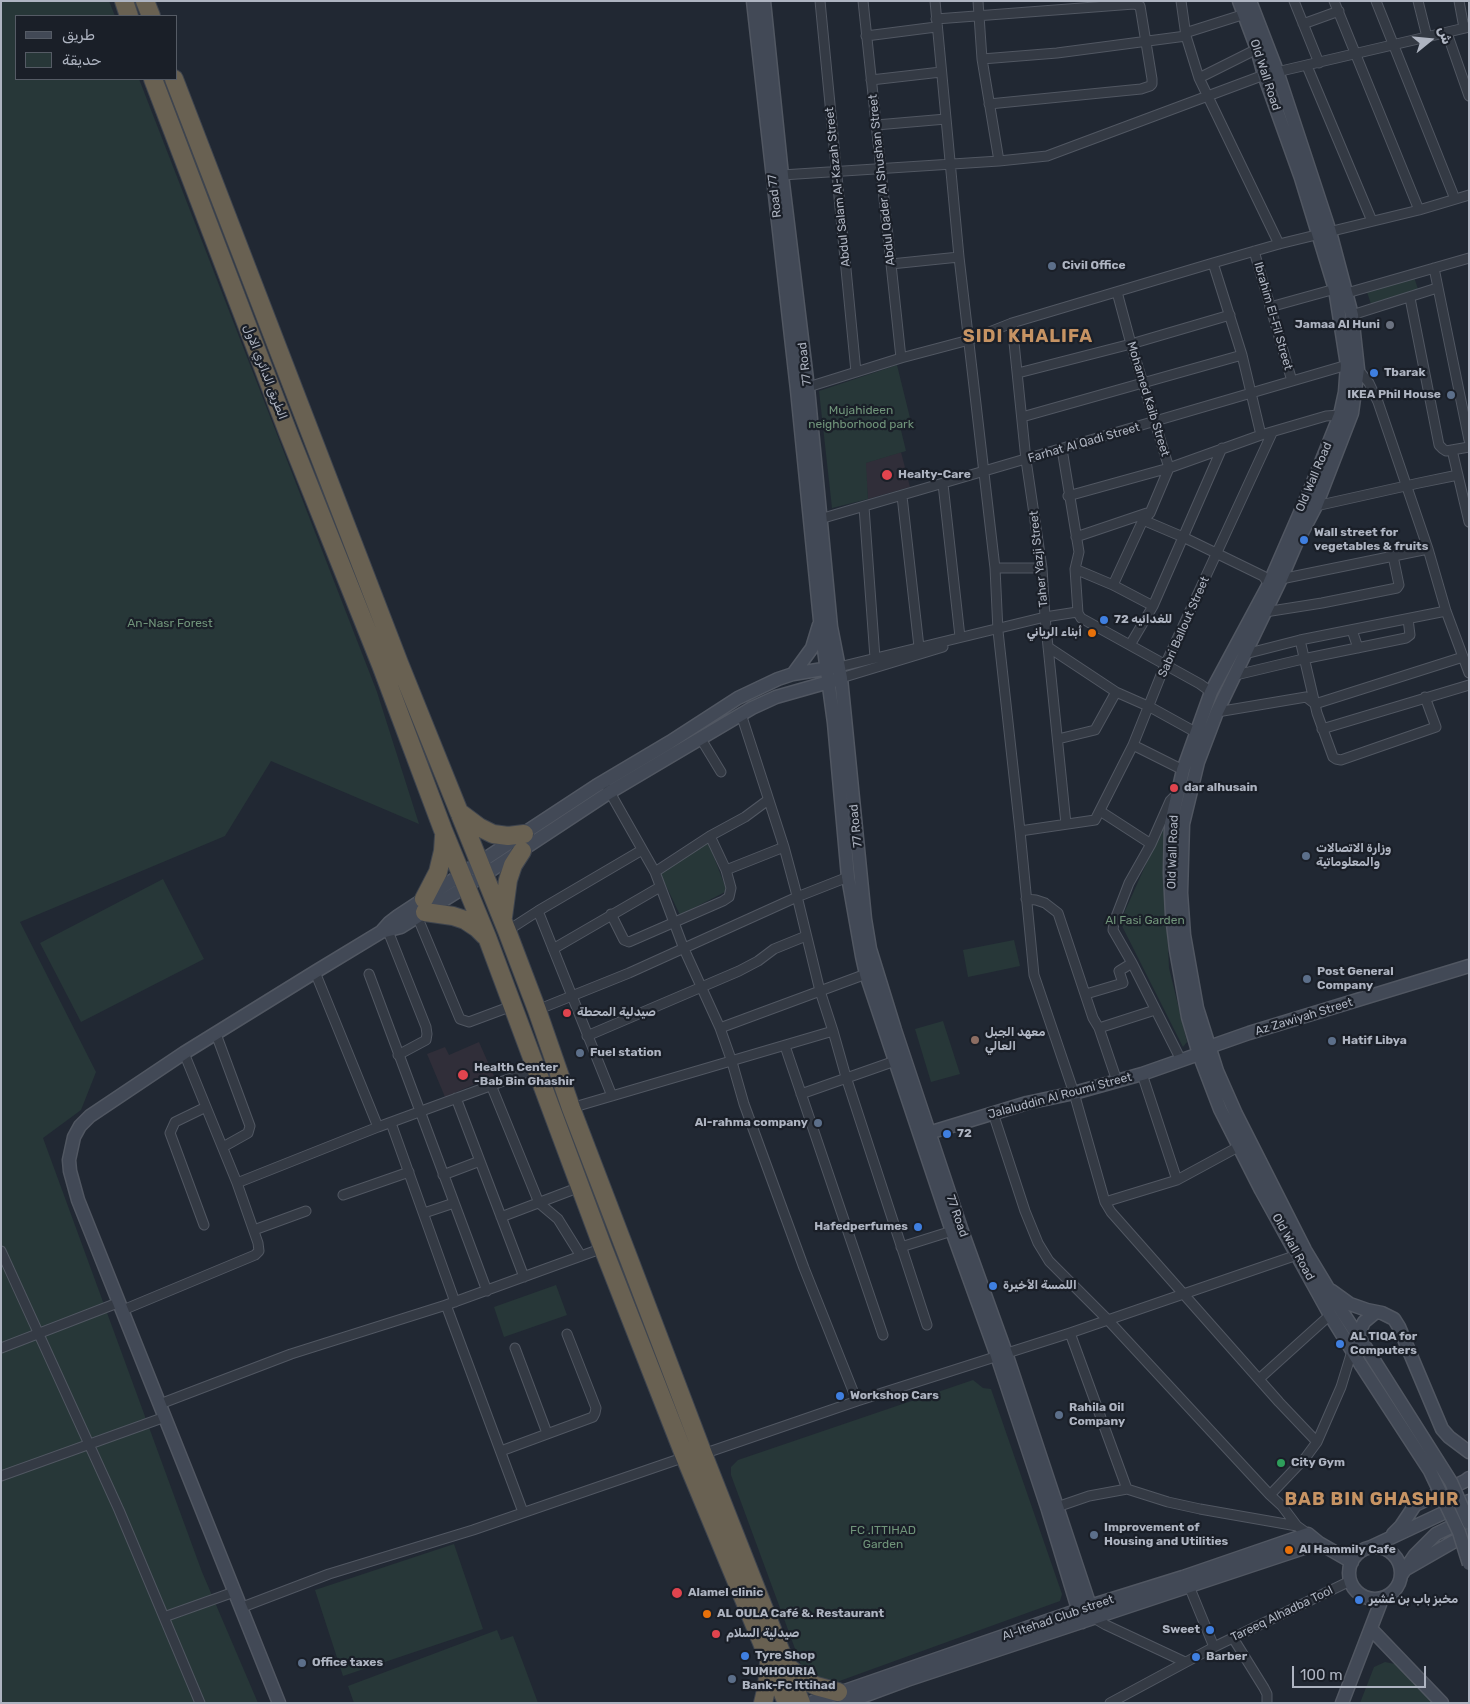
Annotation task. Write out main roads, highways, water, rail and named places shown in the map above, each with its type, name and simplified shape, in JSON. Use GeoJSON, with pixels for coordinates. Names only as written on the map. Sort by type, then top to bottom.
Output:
{"type":"FeatureCollection","features":[{"type":"Feature","properties":{"kind":"highway"},"geometry":{"type":"LineString","coordinates":[[124,1],[129,15]]}},
{"type":"Feature","properties":{"kind":"highway"},"geometry":{"type":"LineString","coordinates":[[145,1],[151,15]]}},
{"type":"Feature","properties":{"kind":"highway","name":"الطريق الدائري الاول"},"geometry":{"type":"LineString","coordinates":[[153,80],[289,435],[443,830],[487,937],[603,1248],[685,1457],[787,1703]]}},
{"type":"Feature","properties":{"kind":"highway","name":"الطريق الدائري الاول"},"geometry":{"type":"LineString","coordinates":[[174,80],[399,663],[505,926],[571,1108],[703,1454],[801,1703]]}},
{"type":"Feature","properties":{"kind":"highway"},"geometry":{"type":"LineString","coordinates":[[459,812],[492,834],[508,836],[523,843],[508,880],[505,926]]}},
{"type":"Feature","properties":{"kind":"highway"},"geometry":{"type":"LineString","coordinates":[[443,830],[443,851],[438,872],[422,909],[466,920],[487,937]]}},
{"type":"Feature","properties":{"kind":"highway"},"geometry":{"type":"LineString","coordinates":[[763,1703],[768,1676],[768,1655]]}},
{"type":"Feature","properties":{"kind":"highway"},"geometry":{"type":"LineString","coordinates":[[787,1667],[806,1681],[842,1698]]}},
{"type":"Feature","properties":{"kind":"main road","name":"Road 77"},"geometry":{"type":"LineString","coordinates":[[753,1],[764,62],[802,389]]}},
{"type":"Feature","properties":{"kind":"main road","name":"77 Road"},"geometry":{"type":"LineString","coordinates":[[764,1],[764,62],[782,175],[802,389],[820,520],[834,674],[870,949],[925,1134],[962,1231],[1001,1355],[1058,1507],[1086,1614]]}},
{"type":"Feature","properties":{"kind":"main road","name":"Old Wall Road"},"geometry":{"type":"LineString","coordinates":[[1239,1],[1301,178],[1324,233]]}},
{"type":"Feature","properties":{"kind":"main road","name":"Old Wall Road"},"geometry":{"type":"LineString","coordinates":[[1250,1],[1277,71],[1341,291],[1353,367],[1340,415],[1309,492],[1269,584],[1211,692],[1183,770],[1171,822],[1181,893],[1184,935],[1204,1050],[1220,1109],[1238,1147],[1301,1252],[1328,1288],[1451,1482],[1469,1523]]}},
{"type":"Feature","properties":{"kind":"main road","name":"Old Wall Road"},"geometry":{"type":"LineString","coordinates":[[1176,857],[1198,762],[1217,712],[1281,580],[1296,544],[1316,506],[1352,413],[1352,315],[1341,291]]}},
{"type":"Feature","properties":{"kind":"main road"},"geometry":{"type":"LineString","coordinates":[[802,389],[820,620],[834,674],[848,877],[866,974],[895,1061],[925,1134],[952,1231],[1001,1355],[1048,1510],[1086,1614]]}},
{"type":"Feature","properties":{"kind":"main road"},"geometry":{"type":"LineString","coordinates":[[793,674],[812,648],[820,620]]}},
{"type":"Feature","properties":{"kind":"main road"},"geometry":{"type":"LineString","coordinates":[[279,1703],[78,1200],[69,1160],[80,1126],[90,1116],[184,1053],[315,972],[385,932],[401,927],[422,909],[464,880],[523,843],[670,742],[738,698],[793,674],[834,674]]}},
{"type":"Feature","properties":{"kind":"main road"},"geometry":{"type":"LineString","coordinates":[[482,869],[607,787],[701,739],[740,714],[776,697],[834,674]]}},
{"type":"Feature","properties":{"kind":"main road"},"geometry":{"type":"LineString","coordinates":[[385,932],[393,919],[422,909]]}},
{"type":"Feature","properties":{"kind":"main road","name":"Az Zawiyah Street"},"geometry":{"type":"LineString","coordinates":[[1204,1050],[1469,966]]}},
{"type":"Feature","properties":{"kind":"main road","name":"Old Wall Road"},"geometry":{"type":"LineString","coordinates":[[1204,1050],[1217,1071],[1330,1316],[1430,1471],[1459,1532],[1469,1564]]}},
{"type":"Feature","properties":{"kind":"main road","name":"Jalaluddin Al Roumi Street"},"geometry":{"type":"LineString","coordinates":[[925,1134],[1027,1103],[1074,1093],[1142,1074],[1204,1050]]}},
{"type":"Feature","properties":{"kind":"main road"},"geometry":{"type":"LineString","coordinates":[[1328,1288],[1350,1304],[1387,1314],[1394,1319],[1442,1429],[1448,1437],[1469,1452]]}},
{"type":"Feature","properties":{"kind":"main road"},"geometry":{"type":"LineString","coordinates":[[1352,1351],[1364,1322],[1376,1312]]}},
{"type":"Feature","properties":{"kind":"main road"},"geometry":{"type":"LineString","coordinates":[[1389,1539],[1401,1526],[1415,1505],[1469,1478]]}},
{"type":"Feature","properties":{"kind":"main road"},"geometry":{"type":"LineString","coordinates":[[1469,1501],[1363,1550],[1352,1562],[1349,1571],[1350,1581],[1359,1594],[1374,1600],[1390,1596],[1396,1590],[1404,1571],[1436,1534],[1469,1519]]}},
{"type":"Feature","properties":{"kind":"main road","name":"Al-Itehad Club street"},"geometry":{"type":"LineString","coordinates":[[810,1703],[842,1698],[1086,1614],[1183,1577],[1308,1534],[1319,1543]]}},
{"type":"Feature","properties":{"kind":"main road"},"geometry":{"type":"LineString","coordinates":[[1404,1571],[1469,1535]]}},
{"type":"Feature","properties":{"kind":"main road"},"geometry":{"type":"LineString","coordinates":[[1319,1543],[1352,1562]]}},
{"type":"Feature","properties":{"kind":"main road","name":"Al-Itehad Club street"},"geometry":{"type":"LineString","coordinates":[[1086,1614],[1189,1586],[1319,1543]]}},
{"type":"Feature","properties":{"kind":"main road"},"geometry":{"type":"LineString","coordinates":[[1363,1550],[1372,1547],[1389,1551],[1396,1556],[1404,1571]]}},
{"type":"Feature","properties":{"kind":"main road"},"geometry":{"type":"LineString","coordinates":[[1342,1703],[1382,1599]]}},
{"type":"Feature","properties":{"kind":"main road"},"geometry":{"type":"LineString","coordinates":[[1371,1629],[1442,1703]]}},
{"type":"Feature","properties":{"kind":"place","name":"Civil Office"},"geometry":{"type":"Point","coordinates":[1052,266]}},
{"type":"Feature","properties":{"kind":"place","name":"Jamaa Al Huni"},"geometry":{"type":"Point","coordinates":[1390,325]}},
{"type":"Feature","properties":{"kind":"place","name":"Tbarak"},"geometry":{"type":"Point","coordinates":[1374,373]}},
{"type":"Feature","properties":{"kind":"place","name":"IKEA Phil House"},"geometry":{"type":"Point","coordinates":[1451,395]}},
{"type":"Feature","properties":{"kind":"place","name":"Healty-Care"},"geometry":{"type":"Point","coordinates":[887,475]}},
{"type":"Feature","properties":{"kind":"place","name":"Wall street for vegetables & fruits"},"geometry":{"type":"Point","coordinates":[1304,540]}},
{"type":"Feature","properties":{"kind":"place","name":"72 للغدائيه"},"geometry":{"type":"Point","coordinates":[1104,620]}},
{"type":"Feature","properties":{"kind":"place","name":"أبناء الرياني"},"geometry":{"type":"Point","coordinates":[1092,633]}},
{"type":"Feature","properties":{"kind":"place","name":"dar alhusain"},"geometry":{"type":"Point","coordinates":[1174,788]}},
{"type":"Feature","properties":{"kind":"place","name":"وزارة الاتصالات والمعلوماتية"},"geometry":{"type":"Point","coordinates":[1306,856]}},
{"type":"Feature","properties":{"kind":"place","name":"Post General Company"},"geometry":{"type":"Point","coordinates":[1307,979]}},
{"type":"Feature","properties":{"kind":"place","name":"صيدلية المحطة"},"geometry":{"type":"Point","coordinates":[567,1013]}},
{"type":"Feature","properties":{"kind":"place","name":"معهد الجبل العالي"},"geometry":{"type":"Point","coordinates":[975,1040]}},
{"type":"Feature","properties":{"kind":"place","name":"Hatif Libya"},"geometry":{"type":"Point","coordinates":[1332,1041]}},
{"type":"Feature","properties":{"kind":"place","name":"Fuel station"},"geometry":{"type":"Point","coordinates":[580,1053]}},
{"type":"Feature","properties":{"kind":"place","name":"Health Center -Bab Bin Ghashir"},"geometry":{"type":"Point","coordinates":[463,1075]}},
{"type":"Feature","properties":{"kind":"place","name":"Al-rahma company"},"geometry":{"type":"Point","coordinates":[818,1123]}},
{"type":"Feature","properties":{"kind":"place","name":"72"},"geometry":{"type":"Point","coordinates":[947,1134]}},
{"type":"Feature","properties":{"kind":"place","name":"Hafedperfumes"},"geometry":{"type":"Point","coordinates":[918,1227]}},
{"type":"Feature","properties":{"kind":"place","name":"اللمسة الأخيرة"},"geometry":{"type":"Point","coordinates":[993,1286]}},
{"type":"Feature","properties":{"kind":"place","name":"AL TIQA for Computers"},"geometry":{"type":"Point","coordinates":[1340,1344]}},
{"type":"Feature","properties":{"kind":"place","name":"Workshop Cars"},"geometry":{"type":"Point","coordinates":[840,1396]}},
{"type":"Feature","properties":{"kind":"place","name":"Rahila Oil Company"},"geometry":{"type":"Point","coordinates":[1059,1415]}},
{"type":"Feature","properties":{"kind":"place","name":"City Gym"},"geometry":{"type":"Point","coordinates":[1281,1463]}},
{"type":"Feature","properties":{"kind":"place","name":"Improvement of Housing and Utilities"},"geometry":{"type":"Point","coordinates":[1094,1535]}},
{"type":"Feature","properties":{"kind":"place","name":"Al Hammily Cafe"},"geometry":{"type":"Point","coordinates":[1289,1550]}},
{"type":"Feature","properties":{"kind":"place","name":"Alamel clinic"},"geometry":{"type":"Point","coordinates":[677,1593]}},
{"type":"Feature","properties":{"kind":"place","name":"مخبز باب بن غشير"},"geometry":{"type":"Point","coordinates":[1359,1600]}},
{"type":"Feature","properties":{"kind":"place","name":"AL OULA Café &. Restaurant"},"geometry":{"type":"Point","coordinates":[707,1614]}},
{"type":"Feature","properties":{"kind":"place","name":"Sweet"},"geometry":{"type":"Point","coordinates":[1210,1630]}},
{"type":"Feature","properties":{"kind":"place","name":"صيدلية السلام"},"geometry":{"type":"Point","coordinates":[716,1634]}},
{"type":"Feature","properties":{"kind":"place","name":"Tyre Shop"},"geometry":{"type":"Point","coordinates":[745,1656]}},
{"type":"Feature","properties":{"kind":"place","name":"Barber"},"geometry":{"type":"Point","coordinates":[1196,1657]}},
{"type":"Feature","properties":{"kind":"place","name":"Office taxes"},"geometry":{"type":"Point","coordinates":[302,1663]}},
{"type":"Feature","properties":{"kind":"place","name":"JUMHOURIA Bank-Fc Ittihad"},"geometry":{"type":"Point","coordinates":[732,1679]}},
{"type":"Feature","properties":{"kind":"district","name":"SIDI KHALIFA"},"geometry":{"type":"Point","coordinates":[1028,337]}},
{"type":"Feature","properties":{"kind":"district","name":"BAB BIN GHASHIR"},"geometry":{"type":"Point","coordinates":[1372,1500]}},
{"type":"Feature","properties":{"kind":"park label","name":"Mujahideen neighborhood park"},"geometry":{"type":"Point","coordinates":[861,418]}},
{"type":"Feature","properties":{"kind":"park label","name":"An-Nasr Forest"},"geometry":{"type":"Point","coordinates":[170,624]}},
{"type":"Feature","properties":{"kind":"park label","name":"Al Fasi Garden"},"geometry":{"type":"Point","coordinates":[1145,921]}},
{"type":"Feature","properties":{"kind":"park label","name":"FC .ITTIHAD Garden"},"geometry":{"type":"Point","coordinates":[883,1538]}}]}
